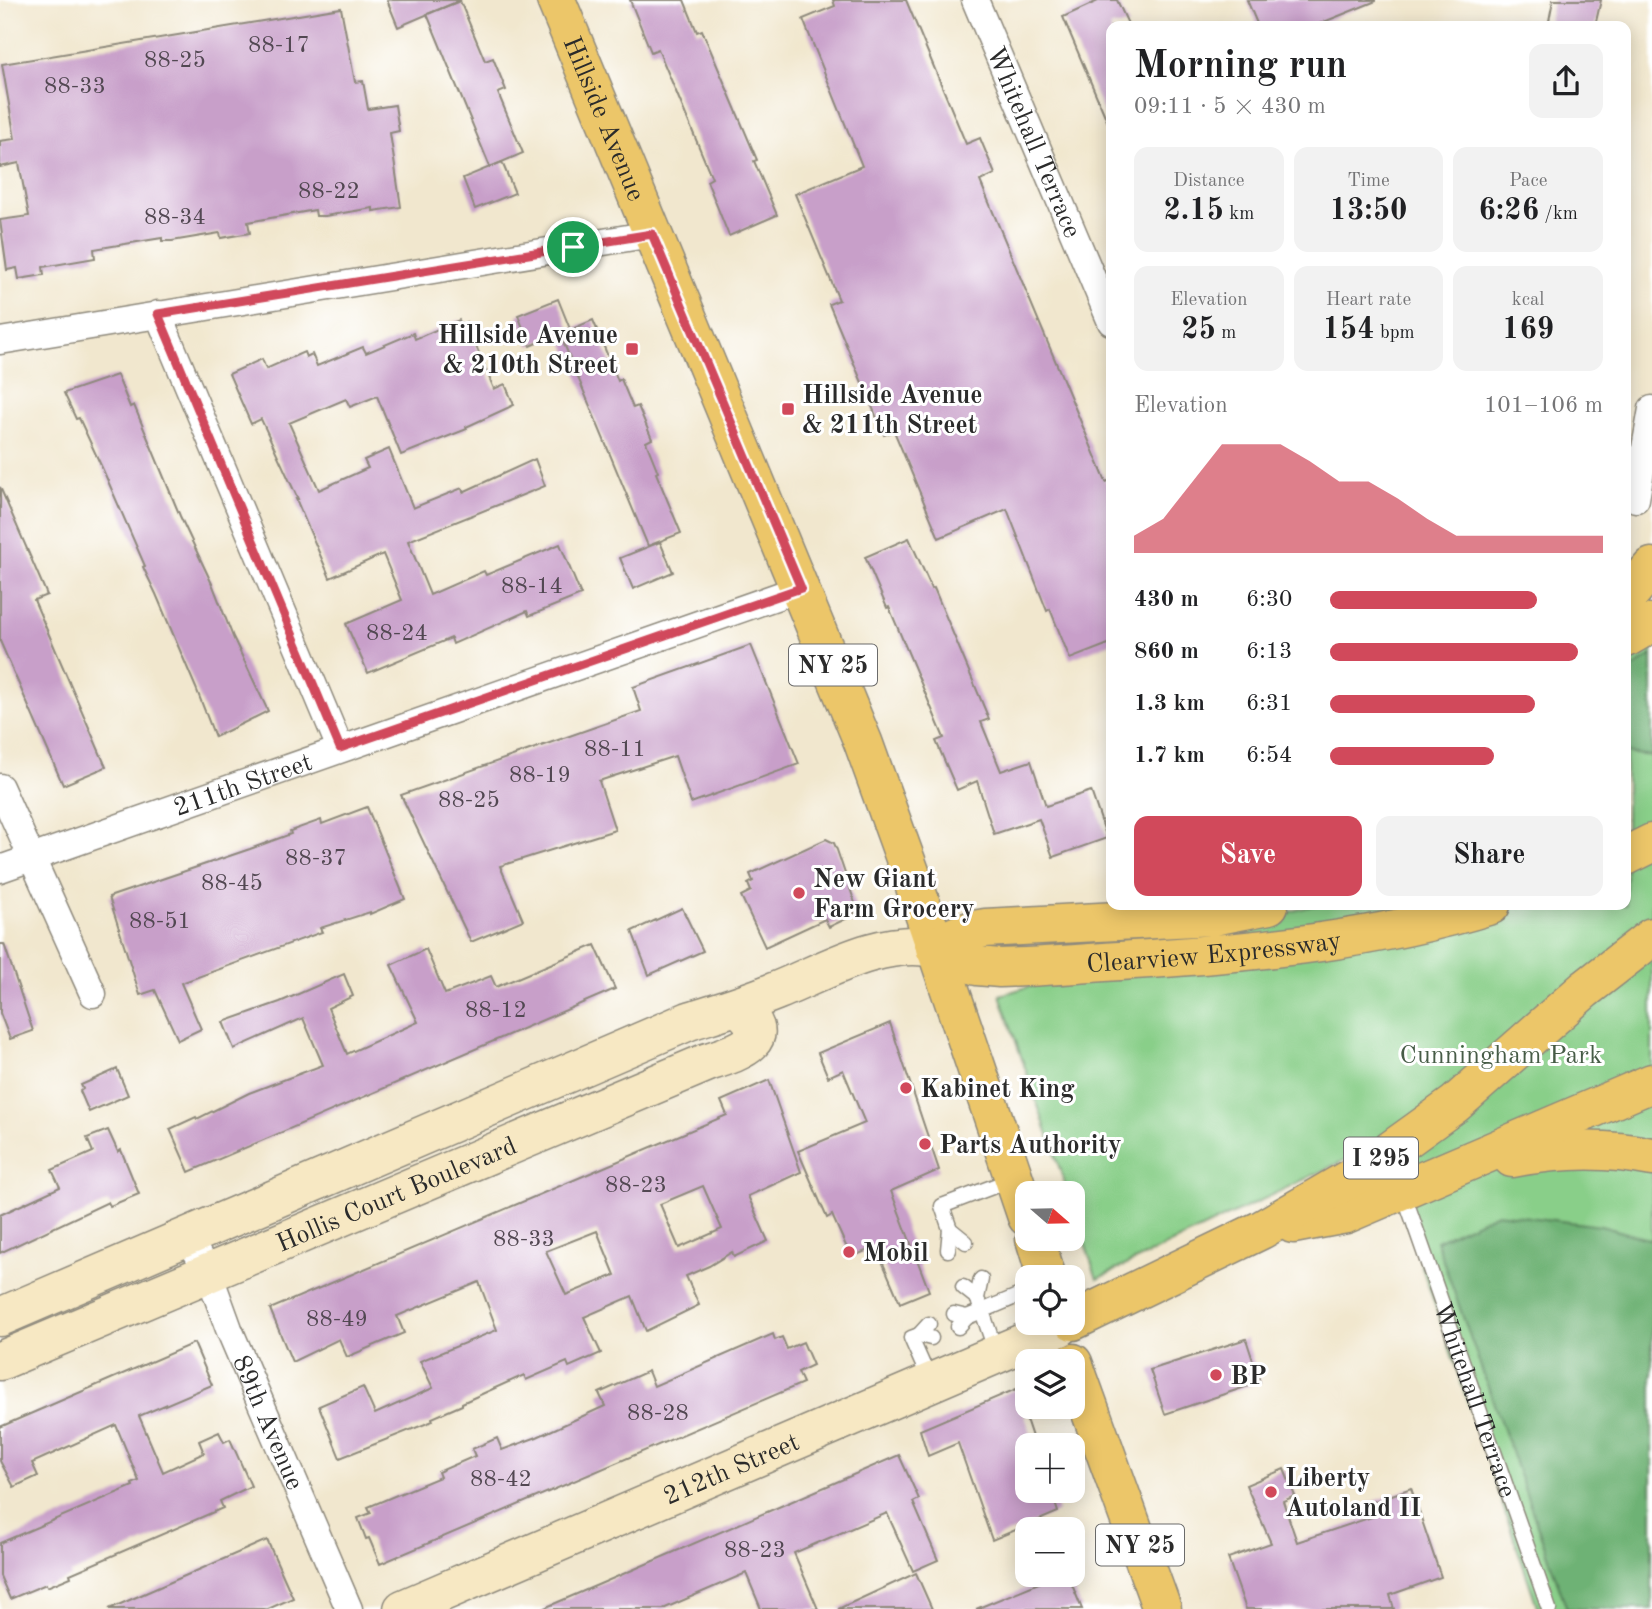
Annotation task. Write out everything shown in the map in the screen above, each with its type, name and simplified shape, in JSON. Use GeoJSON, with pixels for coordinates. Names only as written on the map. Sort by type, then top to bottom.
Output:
{"type":"FeatureCollection","features":[{"type":"Feature","properties":{"kind":"main road","name":"Hillside Avenue"},"geometry":{"type":"LineString","coordinates":[[556,0],[863,742],[1015,1182]]}},
{"type":"Feature","properties":{"kind":"main road"},"geometry":{"type":"LineString","coordinates":[[1631,592],[1652,567]]}},
{"type":"Feature","properties":{"kind":"main road"},"geometry":{"type":"LineString","coordinates":[[1631,635],[1652,623]]}},
{"type":"Feature","properties":{"kind":"main road"},"geometry":{"type":"LineString","coordinates":[[1631,854],[1652,843]]}},
{"type":"Feature","properties":{"kind":"main road"},"geometry":{"type":"LineString","coordinates":[[935,948],[950,937],[985,928],[1213,916],[1244,910]]}},
{"type":"Feature","properties":{"kind":"main road","name":"Clearview Expressway"},"geometry":{"type":"LineString","coordinates":[[935,948],[977,966],[1000,968],[1209,955],[1343,940],[1474,910]]}},
{"type":"Feature","properties":{"kind":"main road","name":"I 295"},"geometry":{"type":"LineString","coordinates":[[1068,1337],[1336,1188],[1418,1133],[1489,1076],[1584,990],[1652,937]]}},
{"type":"Feature","properties":{"kind":"main road","name":"Hollis Court Boulevard"},"geometry":{"type":"LineString","coordinates":[[0,1317],[689,1021],[737,1006],[876,951],[916,944],[935,948]]}},
{"type":"Feature","properties":{"kind":"main road","name":"Hollis Court Boulevard"},"geometry":{"type":"LineString","coordinates":[[4,1349],[208,1271],[708,1062],[746,1049],[751,1042],[754,1026],[748,1015],[737,1006]]}},
{"type":"Feature","properties":{"kind":"main road"},"geometry":{"type":"LineString","coordinates":[[1261,1230],[1346,1213],[1652,1083]]}},
{"type":"Feature","properties":{"kind":"main road"},"geometry":{"type":"LineString","coordinates":[[541,1085],[564,1122]]}},
{"type":"Feature","properties":{"kind":"main road"},"geometry":{"type":"LineString","coordinates":[[1403,1191],[1510,1158],[1541,1153],[1604,1150],[1652,1157]]}},
{"type":"Feature","properties":{"kind":"main road"},"geometry":{"type":"LineString","coordinates":[[383,1151],[407,1189]]}},
{"type":"Feature","properties":{"kind":"main road","name":"212th Street"},"geometry":{"type":"LineString","coordinates":[[403,1609],[997,1355],[1068,1337]]}},
{"type":"Feature","properties":{"kind":"main road","name":"NY 25"},"geometry":{"type":"LineString","coordinates":[[1068,1337],[1162,1609]]}},
{"type":"Feature","properties":{"kind":"street","name":"Whitehall Terrace"},"geometry":{"type":"LineString","coordinates":[[975,0],[1106,310]]}},
{"type":"Feature","properties":{"kind":"street"},"geometry":{"type":"LineString","coordinates":[[0,341],[652,234]]}},
{"type":"Feature","properties":{"kind":"street"},"geometry":{"type":"LineString","coordinates":[[158,314],[340,748]]}},
{"type":"Feature","properties":{"kind":"street"},"geometry":{"type":"LineString","coordinates":[[1636,499],[1652,409]]}},
{"type":"Feature","properties":{"kind":"street","name":"211th Street"},"geometry":{"type":"LineString","coordinates":[[0,869],[801,588]]}},
{"type":"Feature","properties":{"kind":"street"},"geometry":{"type":"LineString","coordinates":[[0,787],[93,994]]}},
{"type":"Feature","properties":{"kind":"street","name":"89th Avenue"},"geometry":{"type":"LineString","coordinates":[[187,1237],[208,1271],[229,1329],[349,1609]]}},
{"type":"Feature","properties":{"kind":"lane"},"geometry":{"type":"LineString","coordinates":[[948,1250],[950,1229],[942,1206],[1014,1179]]}},
{"type":"Feature","properties":{"kind":"lane","name":"Whitehall Terrace"},"geometry":{"type":"LineString","coordinates":[[1403,1191],[1549,1609]]}},
{"type":"Feature","properties":{"kind":"lane"},"geometry":{"type":"LineString","coordinates":[[950,1229],[966,1242]]}},
{"type":"Feature","properties":{"kind":"lane"},"geometry":{"type":"LineString","coordinates":[[979,1305],[981,1279]]}},
{"type":"Feature","properties":{"kind":"lane"},"geometry":{"type":"LineString","coordinates":[[963,1287],[979,1305],[997,1355]]}},
{"type":"Feature","properties":{"kind":"lane"},"geometry":{"type":"LineString","coordinates":[[960,1320],[979,1305],[1015,1295]]}},
{"type":"Feature","properties":{"kind":"lane"},"geometry":{"type":"LineString","coordinates":[[926,1332],[911,1338],[931,1383]]}},
{"type":"Feature","properties":{"kind":"green space","name":"Cunningham Park"},"geometry":{"type":"Polygon","coordinates":[[[1652,584],[1652,1609],[1538,1609],[1380,1143],[1097,1279],[1085,1244],[1085,1181],[1064,1181],[1000,995],[1297,910],[1631,910],[1631,614],[1652,584]]]}},
{"type":"Feature","properties":{"kind":"green space"},"geometry":{"type":"Polygon","coordinates":[[[1652,655],[1652,756],[1631,754],[1631,670],[1652,655]]]}},
{"type":"Feature","properties":{"kind":"green space"},"geometry":{"type":"Polygon","coordinates":[[[1497,1213],[1601,1226],[1652,1240],[1652,1609],[1567,1609],[1436,1241],[1497,1213]]]}},
{"type":"Feature","properties":{"kind":"building"},"geometry":{"type":"Polygon","coordinates":[[[387,0],[461,0],[398,27],[387,0]]]}},
{"type":"Feature","properties":{"kind":"building"},"geometry":{"type":"Polygon","coordinates":[[[630,0],[684,0],[697,32],[702,30],[757,160],[754,161],[777,215],[729,236],[707,181],[712,178],[677,94],[658,49],[651,52],[630,0]]]}},
{"type":"Feature","properties":{"kind":"building"},"geometry":{"type":"Polygon","coordinates":[[[833,0],[906,0],[966,144],[980,138],[995,174],[980,181],[1106,482],[1106,645],[1070,659],[1050,609],[1047,611],[1007,509],[939,538],[894,431],[884,435],[829,304],[839,300],[795,194],[862,166],[803,19],[835,6],[833,0]]]}},
{"type":"Feature","properties":{"kind":"building"},"geometry":{"type":"Polygon","coordinates":[[[1100,0],[1117,0],[1127,21],[1106,21],[1106,118],[1063,17],[1100,0]]]}},
{"type":"Feature","properties":{"kind":"building"},"geometry":{"type":"Polygon","coordinates":[[[1247,0],[1376,0],[1326,21],[1256,21],[1247,0]]]}},
{"type":"Feature","properties":{"kind":"building"},"geometry":{"type":"Polygon","coordinates":[[[1553,0],[1601,0],[1596,21],[1549,21],[1553,0]]]}},
{"type":"Feature","properties":{"kind":"building"},"geometry":{"type":"Polygon","coordinates":[[[460,1],[485,61],[493,58],[506,90],[498,93],[523,153],[490,167],[427,14],[460,1]]]}},
{"type":"Feature","properties":{"kind":"building"},"geometry":{"type":"Polygon","coordinates":[[[341,8],[355,82],[363,81],[368,109],[395,105],[399,131],[390,133],[401,207],[373,211],[373,208],[325,216],[316,216],[315,210],[248,222],[250,233],[221,238],[220,233],[172,241],[162,241],[162,238],[94,249],[95,258],[43,267],[44,275],[19,279],[17,268],[7,270],[0,220],[29,216],[19,163],[0,167],[0,141],[15,139],[2,64],[341,8]]]}},
{"type":"Feature","properties":{"kind":"building"},"geometry":{"type":"Polygon","coordinates":[[[502,162],[515,193],[475,209],[463,178],[502,162]]]}},
{"type":"Feature","properties":{"kind":"building"},"geometry":{"type":"Polygon","coordinates":[[[558,299],[570,329],[530,346],[518,315],[558,299]]]}},
{"type":"Feature","properties":{"kind":"building"},"geometry":{"type":"Polygon","coordinates":[[[459,320],[461,325],[466,322],[494,389],[505,384],[514,405],[466,427],[467,429],[401,455],[377,396],[350,407],[346,399],[289,423],[319,490],[368,468],[364,460],[389,449],[413,508],[462,488],[463,492],[535,459],[545,486],[408,541],[430,595],[484,571],[486,575],[560,544],[581,595],[529,616],[527,611],[453,644],[451,638],[368,673],[346,624],[402,600],[383,554],[330,578],[261,419],[251,424],[229,374],[262,359],[266,369],[304,352],[306,357],[312,354],[317,366],[363,347],[366,353],[413,333],[415,339],[459,320]]]}},
{"type":"Feature","properties":{"kind":"building"},"geometry":{"type":"Polygon","coordinates":[[[593,320],[618,381],[621,379],[633,408],[638,406],[652,439],[646,442],[681,533],[648,546],[560,334],[593,320]]]}},
{"type":"Feature","properties":{"kind":"building"},"geometry":{"type":"Polygon","coordinates":[[[117,375],[130,407],[134,405],[180,516],[268,711],[215,737],[104,472],[64,393],[117,375]]]}},
{"type":"Feature","properties":{"kind":"building"},"geometry":{"type":"Polygon","coordinates":[[[0,487],[47,595],[34,600],[106,767],[63,785],[0,641],[0,487]]]}},
{"type":"Feature","properties":{"kind":"building"},"geometry":{"type":"Polygon","coordinates":[[[909,538],[932,589],[934,588],[989,719],[981,722],[1001,771],[1031,761],[1046,806],[1091,791],[1106,838],[1053,857],[1039,819],[994,834],[977,781],[957,790],[936,741],[944,738],[865,557],[909,538]]]}},
{"type":"Feature","properties":{"kind":"building"},"geometry":{"type":"Polygon","coordinates":[[[660,542],[673,572],[633,589],[620,558],[660,542]]]}},
{"type":"Feature","properties":{"kind":"building"},"geometry":{"type":"Polygon","coordinates":[[[751,645],[799,764],[691,803],[675,756],[599,781],[615,830],[500,866],[523,920],[471,942],[401,795],[641,711],[633,687],[751,645]]]}},
{"type":"Feature","properties":{"kind":"building"},"geometry":{"type":"Polygon","coordinates":[[[367,807],[405,899],[370,914],[320,928],[322,932],[181,983],[201,1029],[178,1040],[155,990],[140,995],[109,897],[250,849],[321,820],[322,824],[367,807]]]}},
{"type":"Feature","properties":{"kind":"building","name":"New Giant Farm Grocery"},"geometry":{"type":"Polygon","coordinates":[[[826,839],[834,843],[837,850],[856,906],[854,915],[829,927],[825,919],[765,947],[741,896],[751,891],[748,884],[753,881],[750,874],[826,839]]]}},
{"type":"Feature","properties":{"kind":"building"},"geometry":{"type":"Polygon","coordinates":[[[682,908],[703,951],[649,975],[632,931],[682,908]]]}},
{"type":"Feature","properties":{"kind":"building"},"geometry":{"type":"Polygon","coordinates":[[[0,944],[4,944],[33,1031],[10,1039],[0,1013],[0,944]]]}},
{"type":"Feature","properties":{"kind":"building"},"geometry":{"type":"Polygon","coordinates":[[[595,945],[615,989],[189,1172],[170,1129],[249,1093],[323,1065],[303,1018],[234,1049],[223,1022],[280,1002],[344,974],[353,996],[328,1008],[347,1054],[418,1022],[391,965],[426,949],[445,994],[491,976],[496,987],[595,945]]]}},
{"type":"Feature","properties":{"kind":"building"},"geometry":{"type":"Polygon","coordinates":[[[890,1023],[939,1170],[891,1191],[929,1291],[900,1303],[876,1247],[851,1257],[832,1215],[827,1218],[798,1151],[865,1123],[843,1070],[828,1077],[818,1053],[890,1023]]]}},
{"type":"Feature","properties":{"kind":"building"},"geometry":{"type":"Polygon","coordinates":[[[117,1069],[128,1095],[89,1112],[80,1091],[83,1089],[81,1085],[117,1069]]]}},
{"type":"Feature","properties":{"kind":"building"},"geometry":{"type":"Polygon","coordinates":[[[769,1080],[801,1172],[748,1196],[768,1241],[734,1257],[732,1252],[686,1276],[699,1305],[646,1331],[632,1296],[584,1317],[601,1353],[569,1367],[567,1362],[526,1380],[524,1375],[432,1418],[433,1421],[340,1458],[319,1406],[363,1387],[375,1414],[433,1388],[420,1361],[497,1330],[479,1282],[397,1316],[404,1333],[347,1357],[339,1339],[292,1362],[270,1309],[727,1115],[721,1101],[769,1080]],[[703,1186],[660,1204],[679,1248],[722,1229],[703,1186]],[[597,1231],[546,1251],[566,1295],[615,1275],[597,1231]]]}},
{"type":"Feature","properties":{"kind":"building"},"geometry":{"type":"Polygon","coordinates":[[[108,1130],[118,1152],[121,1150],[139,1194],[110,1206],[108,1202],[0,1253],[0,1215],[60,1187],[52,1170],[93,1152],[87,1138],[108,1130]]]}},
{"type":"Feature","properties":{"kind":"building"},"geometry":{"type":"Polygon","coordinates":[[[773,1334],[775,1340],[782,1337],[787,1349],[803,1342],[813,1365],[798,1372],[803,1383],[380,1564],[369,1538],[366,1539],[358,1518],[371,1513],[368,1507],[440,1477],[438,1472],[475,1456],[472,1449],[497,1438],[502,1450],[537,1437],[605,1406],[599,1393],[648,1371],[654,1386],[773,1334]]]}},
{"type":"Feature","properties":{"kind":"building"},"geometry":{"type":"Polygon","coordinates":[[[1246,1339],[1260,1382],[1165,1414],[1150,1370],[1246,1339]]]}},
{"type":"Feature","properties":{"kind":"building"},"geometry":{"type":"Polygon","coordinates":[[[194,1343],[212,1385],[139,1416],[163,1472],[204,1453],[199,1441],[219,1432],[224,1442],[230,1439],[251,1486],[220,1501],[223,1508],[70,1574],[71,1577],[10,1599],[0,1576],[0,1543],[133,1486],[132,1484],[139,1481],[116,1425],[32,1463],[38,1476],[14,1487],[0,1461],[0,1427],[194,1343]]]}},
{"type":"Feature","properties":{"kind":"building"},"geometry":{"type":"Polygon","coordinates":[[[1015,1389],[1015,1419],[1026,1419],[1031,1433],[1015,1433],[1015,1503],[1055,1503],[1058,1512],[1046,1517],[1015,1517],[1015,1530],[992,1540],[958,1443],[928,1456],[920,1430],[1015,1389]]]}},
{"type":"Feature","properties":{"kind":"building"},"geometry":{"type":"Polygon","coordinates":[[[899,1455],[919,1499],[913,1502],[938,1560],[913,1571],[887,1513],[794,1553],[818,1609],[761,1609],[746,1573],[663,1609],[542,1609],[899,1455]]]}},
{"type":"Feature","properties":{"kind":"building"},"geometry":{"type":"Polygon","coordinates":[[[1284,1469],[1295,1496],[1283,1501],[1297,1542],[1372,1517],[1367,1504],[1411,1488],[1441,1577],[1390,1595],[1394,1609],[1246,1609],[1228,1558],[1271,1543],[1246,1485],[1284,1469]]]}},
{"type":"Feature","properties":{"kind":"building"},"geometry":{"type":"Polygon","coordinates":[[[267,1540],[293,1598],[268,1609],[109,1609],[267,1540]]]}},
{"type":"Feature","properties":{"kind":"building"},"geometry":{"type":"Polygon","coordinates":[[[916,1573],[932,1609],[838,1609],[916,1573]]]}},
{"type":"Feature","properties":{"kind":"building"},"geometry":{"type":"Polygon","coordinates":[[[1029,1587],[1073,1587],[1082,1609],[976,1609],[1029,1587]]]}},
{"type":"Feature","properties":{"kind":"place","name":"Hillside Avenue & 210th Street"},"geometry":{"type":"Point","coordinates":[632,349]}},
{"type":"Feature","properties":{"kind":"place","name":"Hillside Avenue & 211th Street"},"geometry":{"type":"Point","coordinates":[788,409]}},
{"type":"Feature","properties":{"kind":"place","name":"New Giant Farm Grocery"},"geometry":{"type":"Point","coordinates":[799,893]}},
{"type":"Feature","properties":{"kind":"place","name":"Kabinet King"},"geometry":{"type":"Point","coordinates":[906,1088]}},
{"type":"Feature","properties":{"kind":"place","name":"Parts Authority"},"geometry":{"type":"Point","coordinates":[925,1144]}},
{"type":"Feature","properties":{"kind":"place","name":"Mobil"},"geometry":{"type":"Point","coordinates":[849,1252]}},
{"type":"Feature","properties":{"kind":"place","name":"BP"},"geometry":{"type":"Point","coordinates":[1216,1375]}},
{"type":"Feature","properties":{"kind":"place","name":"Liberty Autoland II"},"geometry":{"type":"Point","coordinates":[1271,1492]}},
{"type":"Feature","properties":{"kind":"route"},"geometry":{"type":"LineString","coordinates":[[652,234],[801,588],[340,748],[158,314],[573,247],[652,234]]}}]}
